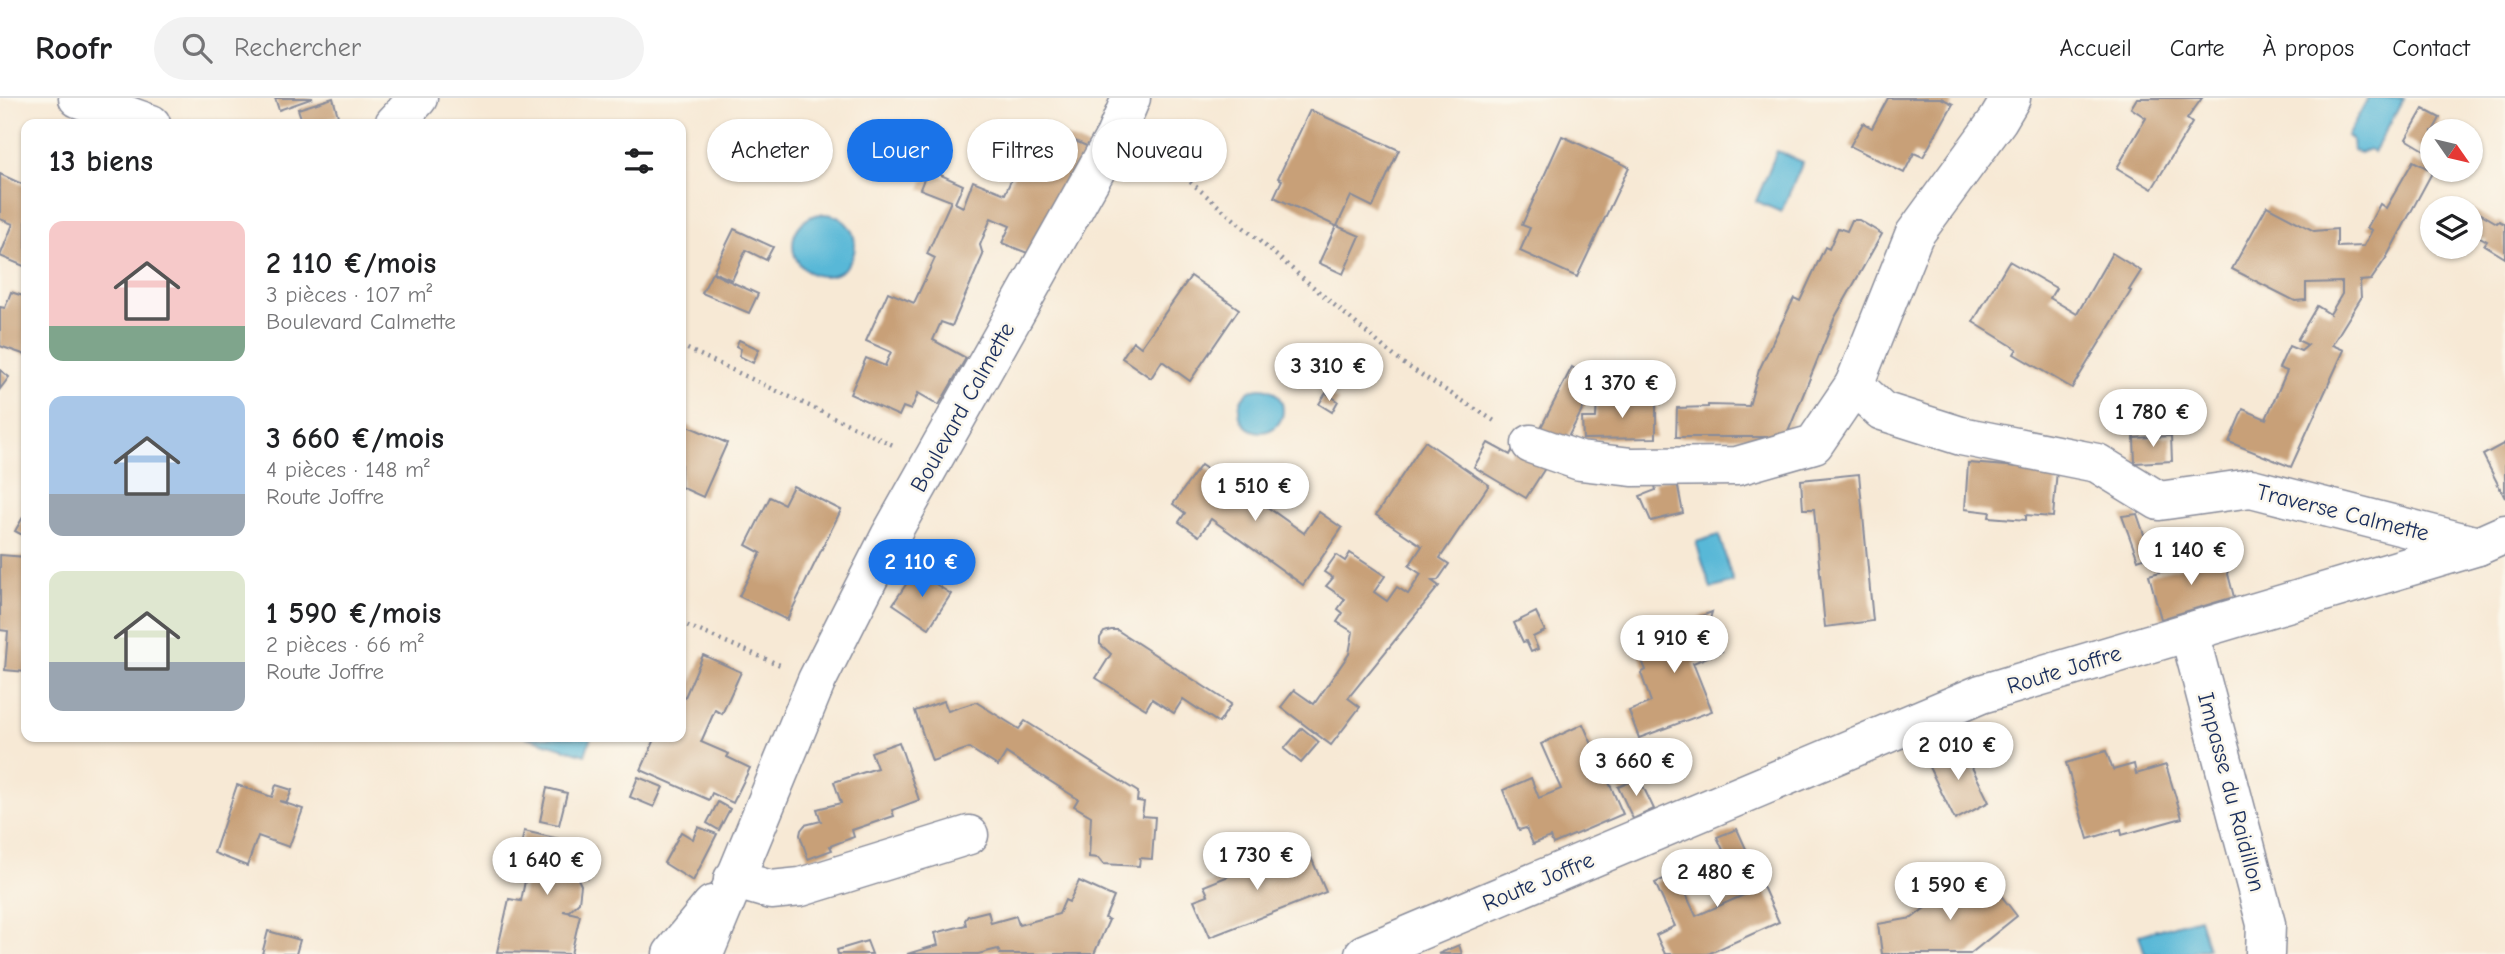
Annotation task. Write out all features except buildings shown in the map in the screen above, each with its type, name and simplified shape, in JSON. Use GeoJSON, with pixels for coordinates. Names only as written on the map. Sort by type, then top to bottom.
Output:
{"type":"FeatureCollection","features":[{"type":"Feature","properties":{"kind":"street"},"geometry":{"type":"LineString","coordinates":[[78,98],[137,119]]}},
{"type":"Feature","properties":{"kind":"street"},"geometry":{"type":"LineString","coordinates":[[399,119],[418,98]]}},
{"type":"Feature","properties":{"kind":"street","name":"Boulevard Calmette"},"geometry":{"type":"LineString","coordinates":[[1122,119],[1131,98]]}},
{"type":"Feature","properties":{"kind":"street"},"geometry":{"type":"LineString","coordinates":[[1531,444],[1580,461],[1632,467],[1737,466],[1814,444],[1854,385],[1914,235],[1998,120],[2011,98]]}},
{"type":"Feature","properties":{"kind":"street","name":"Boulevard Calmette"},"geometry":{"type":"LineString","coordinates":[[704,954],[817,680],[890,536],[1092,177]]}},
{"type":"Feature","properties":{"kind":"street","name":"Traverse Calmette"},"geometry":{"type":"LineString","coordinates":[[1854,385],[1882,411],[1961,436],[2097,463],[2159,501],[2250,488],[2492,540]]}},
{"type":"Feature","properties":{"kind":"street","name":"Route Joffre"},"geometry":{"type":"LineString","coordinates":[[1364,954],[1981,694],[2492,540]]}},
{"type":"Feature","properties":{"kind":"street","name":"Impasse du Raidillon"},"geometry":{"type":"LineString","coordinates":[[2189,632],[2266,924],[2265,954]]}},
{"type":"Feature","properties":{"kind":"street"},"geometry":{"type":"LineString","coordinates":[[672,954],[733,879],[771,890],[801,887],[969,835]]}},
{"type":"Feature","properties":{"kind":"path"},"geometry":{"type":"LineString","coordinates":[[1190,182],[1401,362],[1531,444]]}},
{"type":"Feature","properties":{"kind":"path"},"geometry":{"type":"LineString","coordinates":[[686,348],[930,463]]}},
{"type":"Feature","properties":{"kind":"path"},"geometry":{"type":"LineString","coordinates":[[686,624],[817,680]]}},
{"type":"Feature","properties":{"kind":"water"},"geometry":{"type":"Polygon","coordinates":[[[2368,98],[2404,98],[2374,152],[2369,149],[2360,153],[2353,150],[2352,140],[2347,136],[2368,98]]]}},
{"type":"Feature","properties":{"kind":"water"},"geometry":{"type":"Polygon","coordinates":[[[1777,151],[1803,162],[1781,212],[1756,201],[1777,151]]]}},
{"type":"Feature","properties":{"kind":"water"},"geometry":{"type":"Polygon","coordinates":[[[824,214],[836,216],[846,223],[853,233],[853,257],[846,267],[836,274],[824,276],[812,274],[802,267],[795,257],[793,245],[795,233],[802,223],[812,216],[824,214]]]}},
{"type":"Feature","properties":{"kind":"water"},"geometry":{"type":"Polygon","coordinates":[[[1261,388],[1270,389],[1277,394],[1282,401],[1282,419],[1277,426],[1270,431],[1261,432],[1252,431],[1245,426],[1240,419],[1239,410],[1240,401],[1245,394],[1252,389],[1261,388]]]}},
{"type":"Feature","properties":{"kind":"water"},"geometry":{"type":"Polygon","coordinates":[[[1719,535],[1733,582],[1711,589],[1696,542],[1719,535]]]}},
{"type":"Feature","properties":{"kind":"water"},"geometry":{"type":"Polygon","coordinates":[[[542,742],[589,742],[585,755],[542,742]]]}},
{"type":"Feature","properties":{"kind":"water"},"geometry":{"type":"Polygon","coordinates":[[[2199,918],[2208,948],[2186,954],[2145,954],[2139,935],[2199,918]]]}}]}
